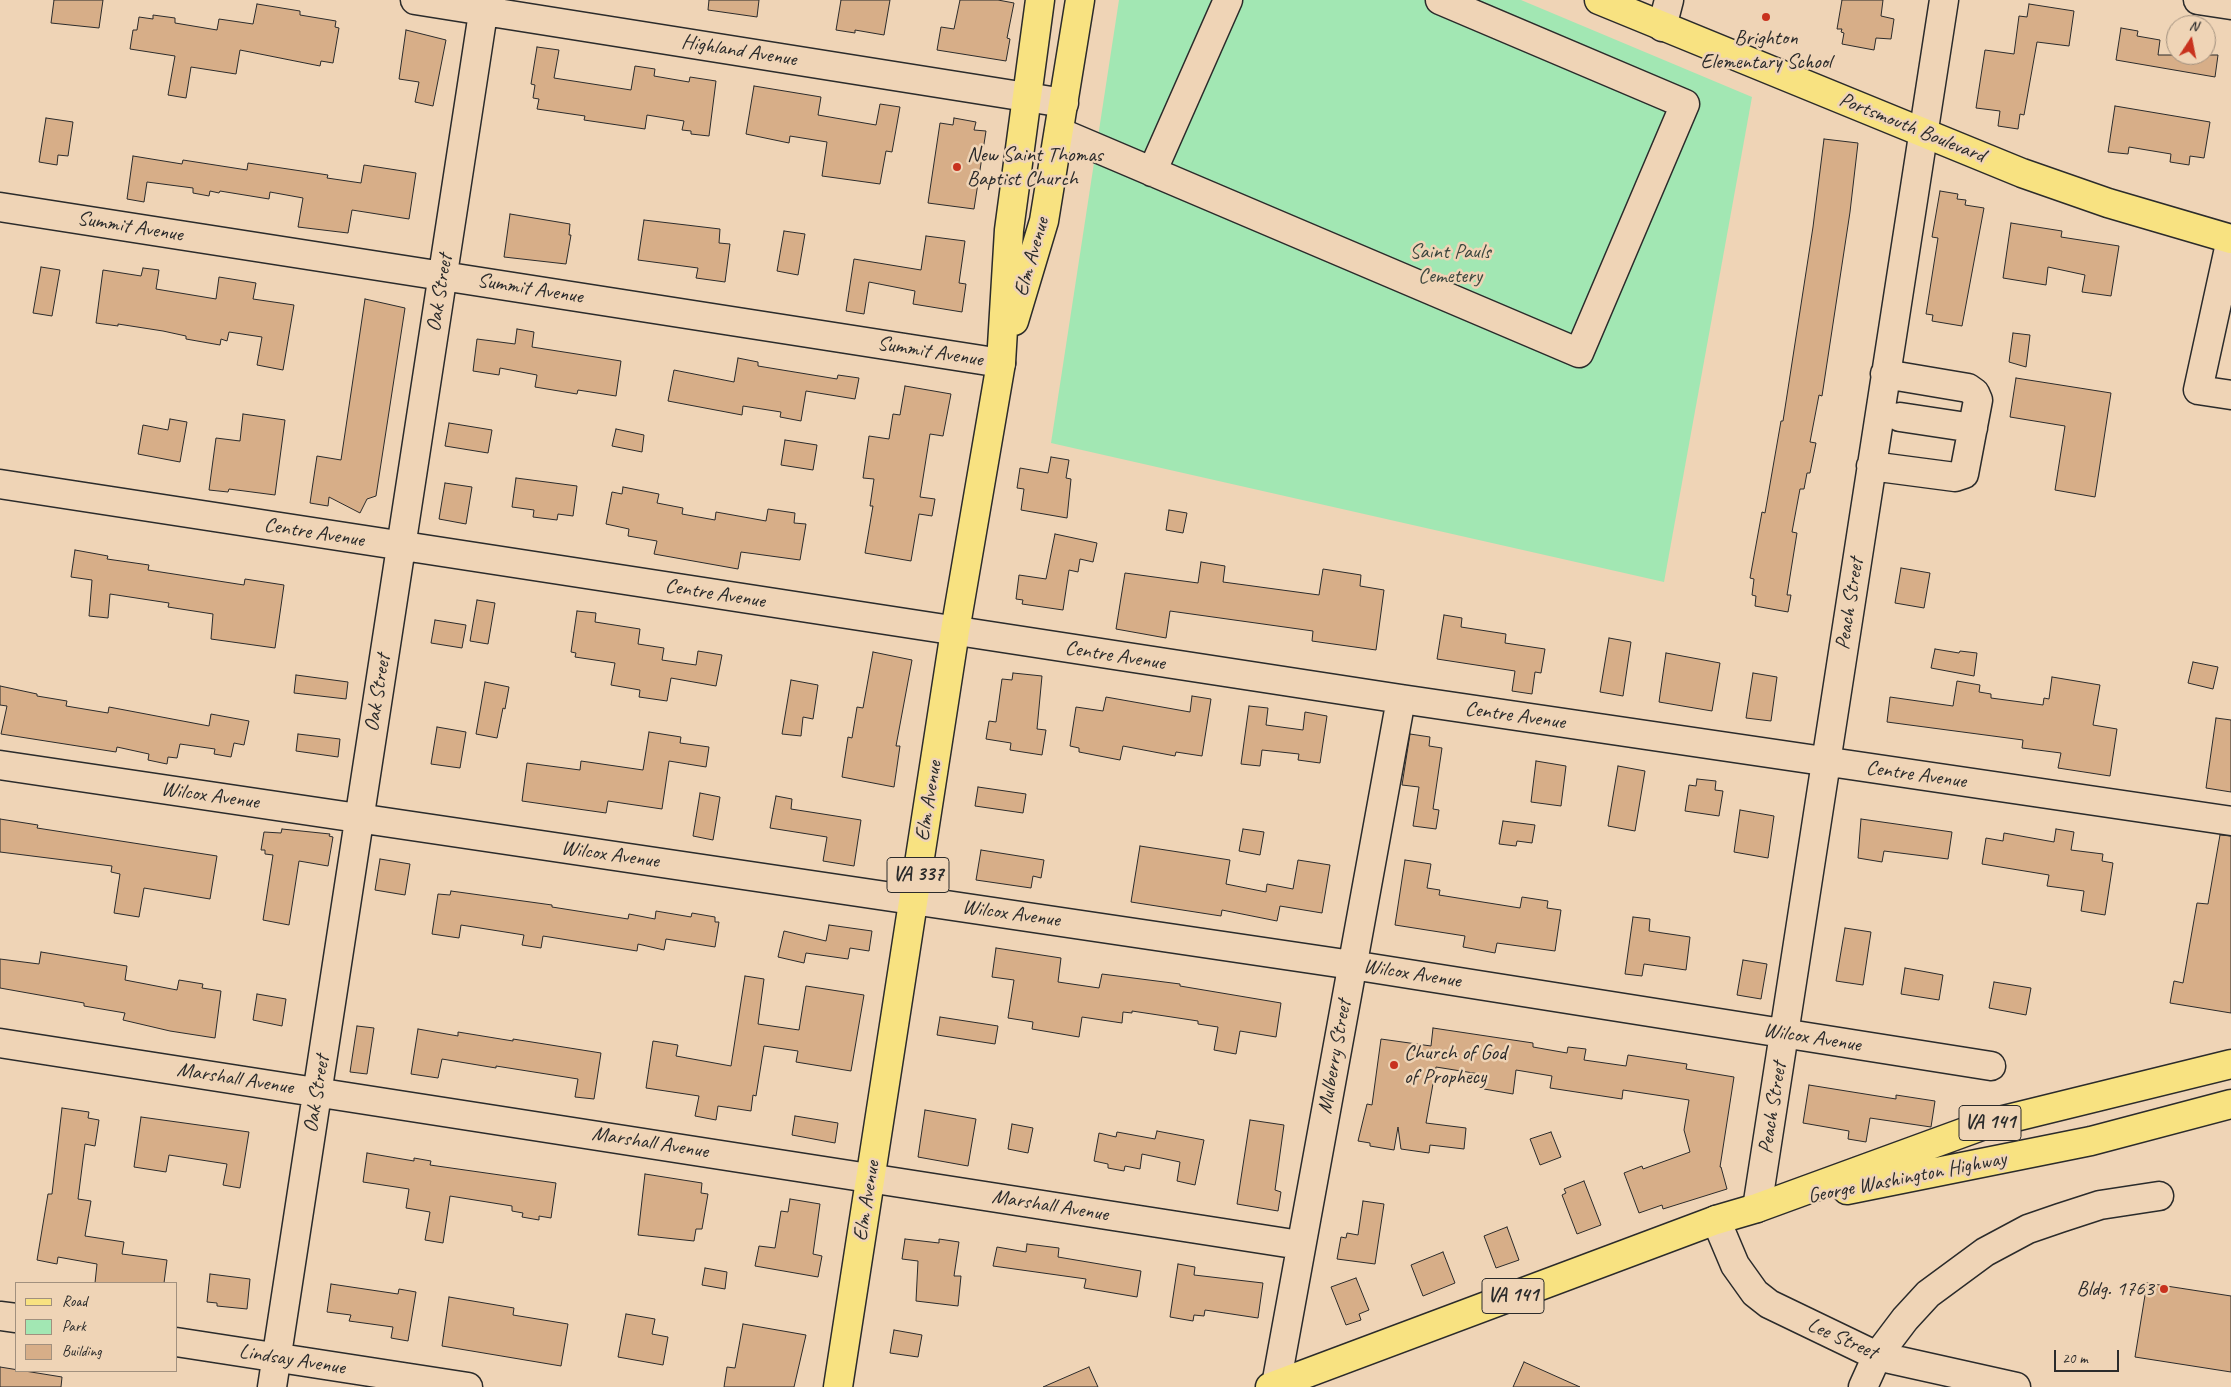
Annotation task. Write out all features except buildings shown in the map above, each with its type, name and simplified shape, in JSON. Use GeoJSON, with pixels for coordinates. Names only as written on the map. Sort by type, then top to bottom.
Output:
{"type":"FeatureCollection","features":[{"type":"Feature","properties":{"kind":"main road","name":"Elm Avenue"},"geometry":{"type":"LineString","coordinates":[[838,1387],[955,631],[1001,363],[1008,230],[1040,0]]}},
{"type":"Feature","properties":{"kind":"main road","name":"Elm Avenue"},"geometry":{"type":"LineString","coordinates":[[1001,363],[1044,221],[1080,0]]}},
{"type":"Feature","properties":{"kind":"main road","name":"Portsmouth Boulevard"},"geometry":{"type":"LineString","coordinates":[[1599,0],[2022,173],[2099,200],[2231,239]]}},
{"type":"Feature","properties":{"kind":"main road","name":"George Washington Highway"},"geometry":{"type":"LineString","coordinates":[[1273,1386],[1716,1220],[1757,1208],[1987,1124],[2231,1064]]}},
{"type":"Feature","properties":{"kind":"main road","name":"George Washington Highway"},"geometry":{"type":"LineString","coordinates":[[1757,1208],[2091,1141],[2231,1104]]}},
{"type":"Feature","properties":{"kind":"street","name":"Highland Avenue"},"geometry":{"type":"LineString","coordinates":[[415,0],[484,5],[1064,103]]}},
{"type":"Feature","properties":{"kind":"street"},"geometry":{"type":"LineString","coordinates":[[1152,172],[1228,0]]}},
{"type":"Feature","properties":{"kind":"street"},"geometry":{"type":"LineString","coordinates":[[1059,132],[1579,353],[1685,104],[1440,0]]}},
{"type":"Feature","properties":{"kind":"street"},"geometry":{"type":"LineString","coordinates":[[1662,27],[1669,0]]}},
{"type":"Feature","properties":{"kind":"street","name":"Peach Street"},"geometry":{"type":"LineString","coordinates":[[1757,1208],[1944,0]]}},
{"type":"Feature","properties":{"kind":"street"},"geometry":{"type":"LineString","coordinates":[[2198,0],[2231,5]]}},
{"type":"Feature","properties":{"kind":"street","name":"Oak Street"},"geometry":{"type":"LineString","coordinates":[[272,1387],[484,5]]}},
{"type":"Feature","properties":{"kind":"street","name":"Summit Avenue"},"geometry":{"type":"LineString","coordinates":[[0,207],[1001,363]]}},
{"type":"Feature","properties":{"kind":"street"},"geometry":{"type":"LineString","coordinates":[[2231,239],[2223,310],[2198,390],[2231,395]]}},
{"type":"Feature","properties":{"kind":"street"},"geometry":{"type":"LineString","coordinates":[[1871,466],[1956,477],[1964,474],[1978,400],[1975,393],[1968,388],[1885,374]]}},
{"type":"Feature","properties":{"kind":"street"},"geometry":{"type":"LineString","coordinates":[[1900,417],[1973,428]]}},
{"type":"Feature","properties":{"kind":"street","name":"Centre Avenue"},"geometry":{"type":"LineString","coordinates":[[0,484],[1401,699],[2231,821]]}},
{"type":"Feature","properties":{"kind":"street","name":"Mulberry Street"},"geometry":{"type":"LineString","coordinates":[[1273,1386],[1401,699]]}},
{"type":"Feature","properties":{"kind":"street","name":"Wilcox Avenue"},"geometry":{"type":"LineString","coordinates":[[0,765],[1352,965],[1992,1066]]}},
{"type":"Feature","properties":{"kind":"street","name":"Marshall Avenue"},"geometry":{"type":"LineString","coordinates":[[0,1043],[1300,1244]]}},
{"type":"Feature","properties":{"kind":"street"},"geometry":{"type":"LineString","coordinates":[[1863,1387],[1877,1356],[1904,1319],[1928,1294],[1985,1252],[2028,1229],[2100,1205],[2159,1196]]}},
{"type":"Feature","properties":{"kind":"street","name":"Lee Street"},"geometry":{"type":"LineString","coordinates":[[1716,1220],[1735,1266],[1755,1293],[1785,1314],[1877,1356],[2016,1387]]}},
{"type":"Feature","properties":{"kind":"street"},"geometry":{"type":"LineString","coordinates":[[0,1316],[15,1318]]}},
{"type":"Feature","properties":{"kind":"street","name":"Lindsay Avenue"},"geometry":{"type":"LineString","coordinates":[[178,1342],[468,1387]]}},
{"type":"Feature","properties":{"kind":"green space","name":"Saint Pauls Cemetery"},"geometry":{"type":"Polygon","coordinates":[[[1119,0],[1521,0],[1752,97],[1664,582],[1051,443],[1119,0]]]}},
{"type":"Feature","properties":{"kind":"place","name":"Brighton Elementary School"},"geometry":{"type":"Point","coordinates":[1766,17]}},
{"type":"Feature","properties":{"kind":"place","name":"New Saint Thomas Baptist Church"},"geometry":{"type":"Point","coordinates":[957,167]}},
{"type":"Feature","properties":{"kind":"place","name":"Church of God of Prophecy"},"geometry":{"type":"Point","coordinates":[1394,1065]}},
{"type":"Feature","properties":{"kind":"place","name":"Bldg. 1763"},"geometry":{"type":"Point","coordinates":[2164,1289]}}]}
